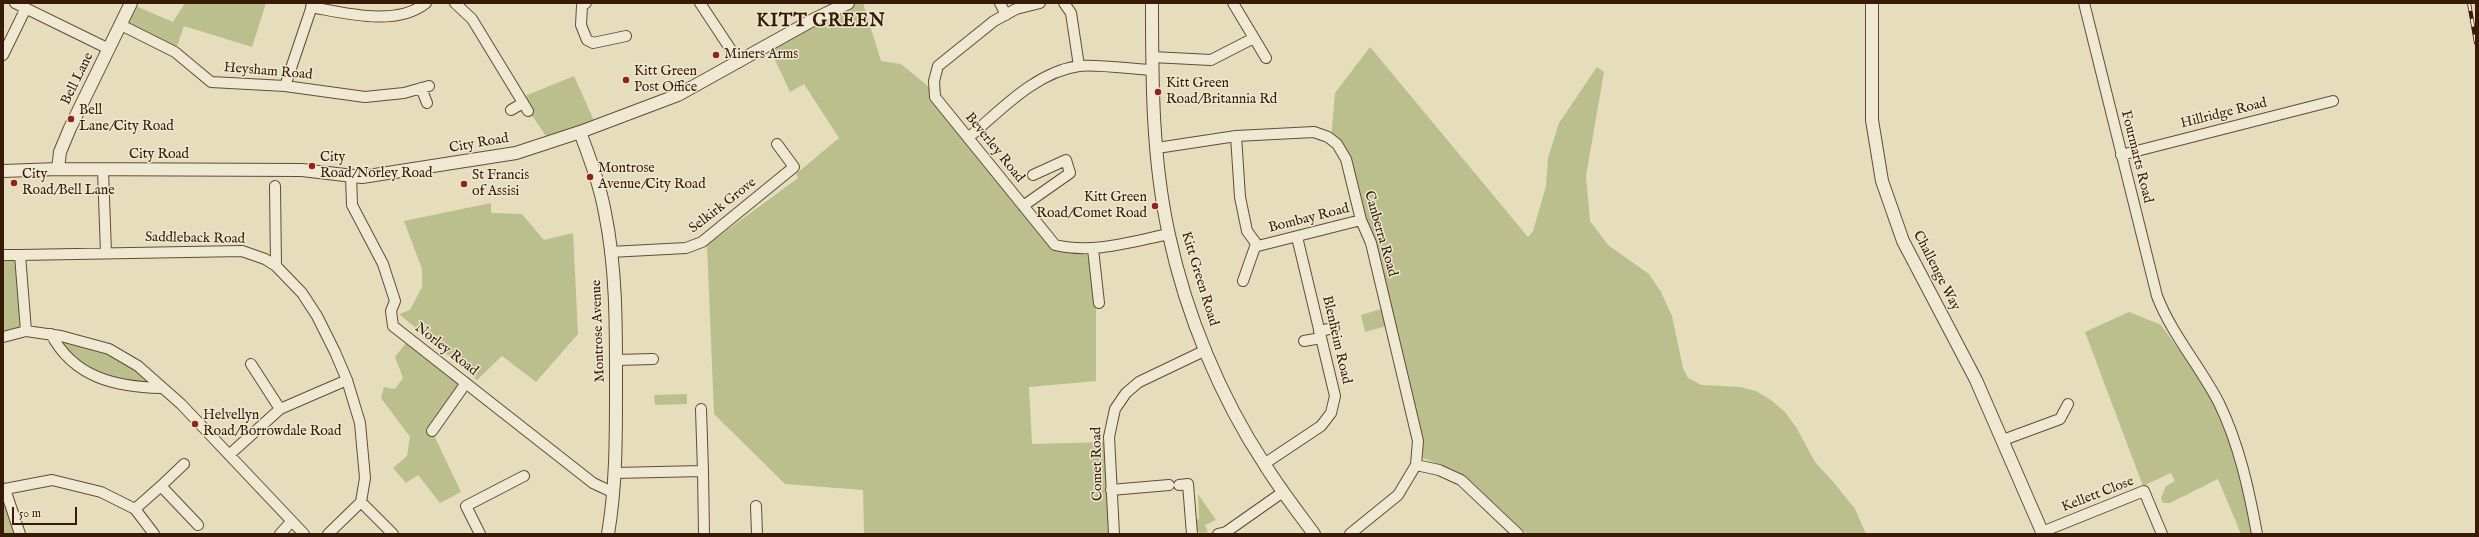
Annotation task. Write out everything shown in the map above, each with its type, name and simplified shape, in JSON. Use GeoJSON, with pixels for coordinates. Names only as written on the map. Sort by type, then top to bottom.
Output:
{"type":"FeatureCollection","features":[{"type":"Feature","properties":{"kind":"street"},"geometry":{"type":"LineString","coordinates":[[15,3],[109,49]]}},
{"type":"Feature","properties":{"kind":"street","name":"Bell Lane"},"geometry":{"type":"LineString","coordinates":[[58,169],[60,152],[131,3]]}},
{"type":"Feature","properties":{"kind":"street"},"geometry":{"type":"LineString","coordinates":[[285,86],[312,5],[369,17],[400,14],[421,7],[426,3]]}},
{"type":"Feature","properties":{"kind":"street"},"geometry":{"type":"LineString","coordinates":[[455,3],[472,20],[526,107],[511,110]]}},
{"type":"Feature","properties":{"kind":"street"},"geometry":{"type":"LineString","coordinates":[[586,3],[582,6],[581,25],[587,40],[593,43],[626,36]]}},
{"type":"Feature","properties":{"kind":"street"},"geometry":{"type":"LineString","coordinates":[[700,3],[739,62]]}},
{"type":"Feature","properties":{"kind":"street","name":"City Road"},"geometry":{"type":"LineString","coordinates":[[3,172],[58,169],[302,170],[362,177],[495,157],[530,149],[678,95],[811,21],[848,3]]}},
{"type":"Feature","properties":{"kind":"street"},"geometry":{"type":"LineString","coordinates":[[1000,3],[1006,15]]}},
{"type":"Feature","properties":{"kind":"street","name":"Beverley Road"},"geometry":{"type":"LineString","coordinates":[[1040,3],[1016,9],[994,21],[938,66],[934,81],[935,97],[1055,245],[1072,249],[1093,249],[1169,234]]}},
{"type":"Feature","properties":{"kind":"street"},"geometry":{"type":"LineString","coordinates":[[1064,3],[1071,13],[1079,66]]}},
{"type":"Feature","properties":{"kind":"street","name":"Kitt Green Road"},"geometry":{"type":"LineString","coordinates":[[1152,3],[1152,70],[1157,148],[1169,234],[1181,280],[1206,350],[1233,408],[1264,464],[1314,534]]}},
{"type":"Feature","properties":{"kind":"street"},"geometry":{"type":"LineString","coordinates":[[1233,3],[1266,58]]}},
{"type":"Feature","properties":{"kind":"street","name":"Challenge Way"},"geometry":{"type":"LineString","coordinates":[[1872,3],[1872,120],[1882,181],[1903,241],[1976,380],[2043,533]]}},
{"type":"Feature","properties":{"kind":"street","name":"Fourmarts Road"},"geometry":{"type":"LineString","coordinates":[[2084,3],[2157,296],[2165,317],[2219,404],[2234,438],[2257,534]]}},
{"type":"Feature","properties":{"kind":"street"},"geometry":{"type":"LineString","coordinates":[[3,55],[26,8]]}},
{"type":"Feature","properties":{"kind":"street","name":"Heysham Road"},"geometry":{"type":"LineString","coordinates":[[121,25],[175,52],[211,82],[285,86],[366,97],[404,93],[425,87],[427,103]]}},
{"type":"Feature","properties":{"kind":"street"},"geometry":{"type":"LineString","coordinates":[[1152,56],[1211,60],[1254,38]]}},
{"type":"Feature","properties":{"kind":"street"},"geometry":{"type":"LineString","coordinates":[[968,138],[1031,85],[1079,66],[1152,70]]}},
{"type":"Feature","properties":{"kind":"street","name":"Hillridge Road"},"geometry":{"type":"LineString","coordinates":[[2121,155],[2333,101]]}},
{"type":"Feature","properties":{"kind":"street","name":"Montrose Avenue"},"geometry":{"type":"LineString","coordinates":[[580,132],[599,186],[610,252],[616,360],[614,473],[608,534]]}},
{"type":"Feature","properties":{"kind":"street","name":"Canberra Road"},"geometry":{"type":"LineString","coordinates":[[1157,148],[1236,136],[1314,132],[1328,137],[1337,144],[1346,159],[1361,220],[1371,243],[1413,440],[1416,466],[1398,496],[1350,534]]}},
{"type":"Feature","properties":{"kind":"street","name":"Bombay Road"},"geometry":{"type":"LineString","coordinates":[[1236,136],[1240,197],[1247,231],[1258,246],[1361,220]]}},
{"type":"Feature","properties":{"kind":"street","name":"Selkirk Grove"},"geometry":{"type":"LineString","coordinates":[[610,252],[686,248],[702,242],[794,167],[777,144]]}},
{"type":"Feature","properties":{"kind":"street"},"geometry":{"type":"LineString","coordinates":[[1023,206],[1070,172],[1066,160],[1033,175]]}},
{"type":"Feature","properties":{"kind":"street"},"geometry":{"type":"LineString","coordinates":[[103,170],[106,253]]}},
{"type":"Feature","properties":{"kind":"street","name":"Norley Road"},"geometry":{"type":"LineString","coordinates":[[351,175],[349,193],[352,205],[383,264],[395,301],[391,311],[393,326],[593,483],[612,492]]}},
{"type":"Feature","properties":{"kind":"street"},"geometry":{"type":"LineString","coordinates":[[275,186],[276,266]]}},
{"type":"Feature","properties":{"kind":"street","name":"Blenheim Road"},"geometry":{"type":"LineString","coordinates":[[1264,464],[1321,426],[1330,413],[1335,396],[1297,237]]}},
{"type":"Feature","properties":{"kind":"street"},"geometry":{"type":"LineString","coordinates":[[1243,281],[1256,244]]}},
{"type":"Feature","properties":{"kind":"street"},"geometry":{"type":"LineString","coordinates":[[1093,249],[1099,303]]}},
{"type":"Feature","properties":{"kind":"street","name":"Saddleback Road"},"geometry":{"type":"LineString","coordinates":[[3,255],[242,251],[265,259],[276,266],[302,293],[317,316],[347,380],[360,423],[365,478],[361,502]]}},
{"type":"Feature","properties":{"kind":"street"},"geometry":{"type":"LineString","coordinates":[[20,255],[26,331]]}},
{"type":"Feature","properties":{"kind":"street"},"geometry":{"type":"LineString","coordinates":[[1304,341],[1334,328]]}},
{"type":"Feature","properties":{"kind":"street"},"geometry":{"type":"LineString","coordinates":[[3,337],[26,331],[51,334],[109,349],[138,366],[181,404],[304,534]]}},
{"type":"Feature","properties":{"kind":"street"},"geometry":{"type":"LineString","coordinates":[[51,334],[60,351],[90,374],[110,382],[133,388],[162,388]]}},
{"type":"Feature","properties":{"kind":"street","name":"Comet Road"},"geometry":{"type":"LineString","coordinates":[[1114,534],[1109,437],[1111,421],[1122,398],[1139,382],[1206,350]]}},
{"type":"Feature","properties":{"kind":"street"},"geometry":{"type":"LineString","coordinates":[[616,360],[653,359]]}},
{"type":"Feature","properties":{"kind":"street"},"geometry":{"type":"LineString","coordinates":[[251,364],[280,409]]}},
{"type":"Feature","properties":{"kind":"street"},"geometry":{"type":"LineString","coordinates":[[228,455],[280,409],[347,380]]}},
{"type":"Feature","properties":{"kind":"street"},"geometry":{"type":"LineString","coordinates":[[432,431],[466,383]]}},
{"type":"Feature","properties":{"kind":"street"},"geometry":{"type":"LineString","coordinates":[[2003,440],[2060,419],[2068,404]]}},
{"type":"Feature","properties":{"kind":"street"},"geometry":{"type":"LineString","coordinates":[[701,409],[704,534]]}},
{"type":"Feature","properties":{"kind":"street"},"geometry":{"type":"LineString","coordinates":[[135,509],[184,464]]}},
{"type":"Feature","properties":{"kind":"street"},"geometry":{"type":"LineString","coordinates":[[1416,466],[1439,470],[1461,480],[1518,534]]}},
{"type":"Feature","properties":{"kind":"street"},"geometry":{"type":"LineString","coordinates":[[614,473],[703,471]]}},
{"type":"Feature","properties":{"kind":"street"},"geometry":{"type":"LineString","coordinates":[[480,534],[466,506],[524,476]]}},
{"type":"Feature","properties":{"kind":"street"},"geometry":{"type":"LineString","coordinates":[[20,534],[5,489],[52,480],[101,492],[135,509],[154,534]]}},
{"type":"Feature","properties":{"kind":"street"},"geometry":{"type":"LineString","coordinates":[[1112,490],[1188,484],[1192,534]]}},
{"type":"Feature","properties":{"kind":"street"},"geometry":{"type":"LineString","coordinates":[[161,486],[198,525]]}},
{"type":"Feature","properties":{"kind":"street","name":"Kellett Close"},"geometry":{"type":"LineString","coordinates":[[2043,533],[2144,490],[2162,534]]}},
{"type":"Feature","properties":{"kind":"street"},"geometry":{"type":"LineString","coordinates":[[1218,534],[1226,532],[1283,492]]}},
{"type":"Feature","properties":{"kind":"street"},"geometry":{"type":"LineString","coordinates":[[328,534],[361,502],[393,534]]}},
{"type":"Feature","properties":{"kind":"street"},"geometry":{"type":"LineString","coordinates":[[756,506],[757,534]]}},
{"type":"Feature","properties":{"kind":"street"},"geometry":{"type":"LineString","coordinates":[[280,534],[291,522]]}},
{"type":"Feature","properties":{"kind":"green space"},"geometry":{"type":"Polygon","coordinates":[[[185,3],[266,3],[252,47],[184,26],[175,52],[121,25],[131,4],[173,22],[185,3]]]}},
{"type":"Feature","properties":{"kind":"green space"},"geometry":{"type":"Polygon","coordinates":[[[848,3],[863,3],[881,61],[901,64],[935,92],[1023,206],[1048,245],[1090,256],[1096,307],[1096,381],[1029,387],[1032,444],[1109,442],[1114,534],[864,534],[863,490],[785,484],[714,414],[707,245],[798,178],[796,174],[839,138],[804,84],[790,92],[770,49],[848,3]]]}},
{"type":"Feature","properties":{"kind":"green space"},"geometry":{"type":"Polygon","coordinates":[[[1370,47],[1528,237],[1533,231],[1546,186],[1548,158],[1559,123],[1597,67],[1604,72],[1586,176],[1590,221],[1608,245],[1649,274],[1661,292],[1672,316],[1683,368],[1688,378],[1702,385],[1740,387],[1756,391],[1771,400],[1785,412],[1796,427],[1815,462],[1855,509],[1866,534],[1529,534],[1513,526],[1460,473],[1423,458],[1423,439],[1390,325],[1365,332],[1361,315],[1385,308],[1347,164],[1331,140],[1335,93],[1370,47]]]}},
{"type":"Feature","properties":{"kind":"green space"},"geometry":{"type":"Polygon","coordinates":[[[574,76],[596,125],[550,142],[520,98],[574,76]]]}},
{"type":"Feature","properties":{"kind":"green space"},"geometry":{"type":"Polygon","coordinates":[[[491,203],[491,213],[522,214],[544,240],[573,233],[578,334],[536,382],[502,356],[477,380],[399,314],[410,310],[422,287],[422,269],[404,221],[491,203]]]}},
{"type":"Feature","properties":{"kind":"green space"},"geometry":{"type":"Polygon","coordinates":[[[3,255],[15,255],[26,324],[3,333],[3,255]]]}},
{"type":"Feature","properties":{"kind":"green space"},"geometry":{"type":"Polygon","coordinates":[[[2129,312],[2161,325],[2206,387],[2222,419],[2235,455],[2255,534],[2241,534],[2218,479],[2170,503],[2163,503],[2161,498],[2166,486],[2175,481],[2171,473],[2143,486],[2085,332],[2129,312]]]}},
{"type":"Feature","properties":{"kind":"green space"},"geometry":{"type":"Polygon","coordinates":[[[51,334],[99,346],[162,388],[88,372],[51,334]]]}},
{"type":"Feature","properties":{"kind":"green space"},"geometry":{"type":"Polygon","coordinates":[[[409,339],[466,383],[432,431],[461,492],[440,503],[418,475],[406,483],[393,468],[407,456],[410,437],[381,398],[384,387],[395,389],[403,378],[395,357],[409,339]]]}},
{"type":"Feature","properties":{"kind":"green space"},"geometry":{"type":"Polygon","coordinates":[[[687,394],[687,404],[655,405],[654,395],[687,394]]]}},
{"type":"Feature","properties":{"kind":"green space"},"geometry":{"type":"Polygon","coordinates":[[[3,477],[21,534],[3,534],[3,477]]]}},
{"type":"Feature","properties":{"kind":"green space"},"geometry":{"type":"Polygon","coordinates":[[[1198,494],[1216,520],[1205,525],[1208,532],[1201,533],[1196,530],[1195,520],[1199,519],[1198,494]]]}},
{"type":"Feature","properties":{"kind":"railway"},"geometry":{"type":"LineString","coordinates":[[2469,3],[2476,43]]}},
{"type":"Feature","properties":{"kind":"place","name":"Miners Arms"},"geometry":{"type":"Point","coordinates":[716,55]}},
{"type":"Feature","properties":{"kind":"place","name":"Kitt Green Post Office"},"geometry":{"type":"Point","coordinates":[626,80]}},
{"type":"Feature","properties":{"kind":"place","name":"Kitt Green Road/Britannia Rd"},"geometry":{"type":"Point","coordinates":[1158,92]}},
{"type":"Feature","properties":{"kind":"place","name":"Bell Lane/City Road"},"geometry":{"type":"Point","coordinates":[71,119]}},
{"type":"Feature","properties":{"kind":"place","name":"City Road/Norley Road"},"geometry":{"type":"Point","coordinates":[312,166]}},
{"type":"Feature","properties":{"kind":"place","name":"Montrose Avenue/City Road"},"geometry":{"type":"Point","coordinates":[590,177]}},
{"type":"Feature","properties":{"kind":"place","name":"City Road/Bell Lane"},"geometry":{"type":"Point","coordinates":[14,183]}},
{"type":"Feature","properties":{"kind":"place","name":"St Francis of Assisi"},"geometry":{"type":"Point","coordinates":[464,184]}},
{"type":"Feature","properties":{"kind":"place","name":"Kitt Green Road/Comet Road"},"geometry":{"type":"Point","coordinates":[1155,206]}},
{"type":"Feature","properties":{"kind":"place","name":"Helvellyn Road/Borrowdale Road"},"geometry":{"type":"Point","coordinates":[195,424]}},
{"type":"Feature","properties":{"kind":"district","name":"KITT GREEN"},"geometry":{"type":"Point","coordinates":[821,22]}}]}
